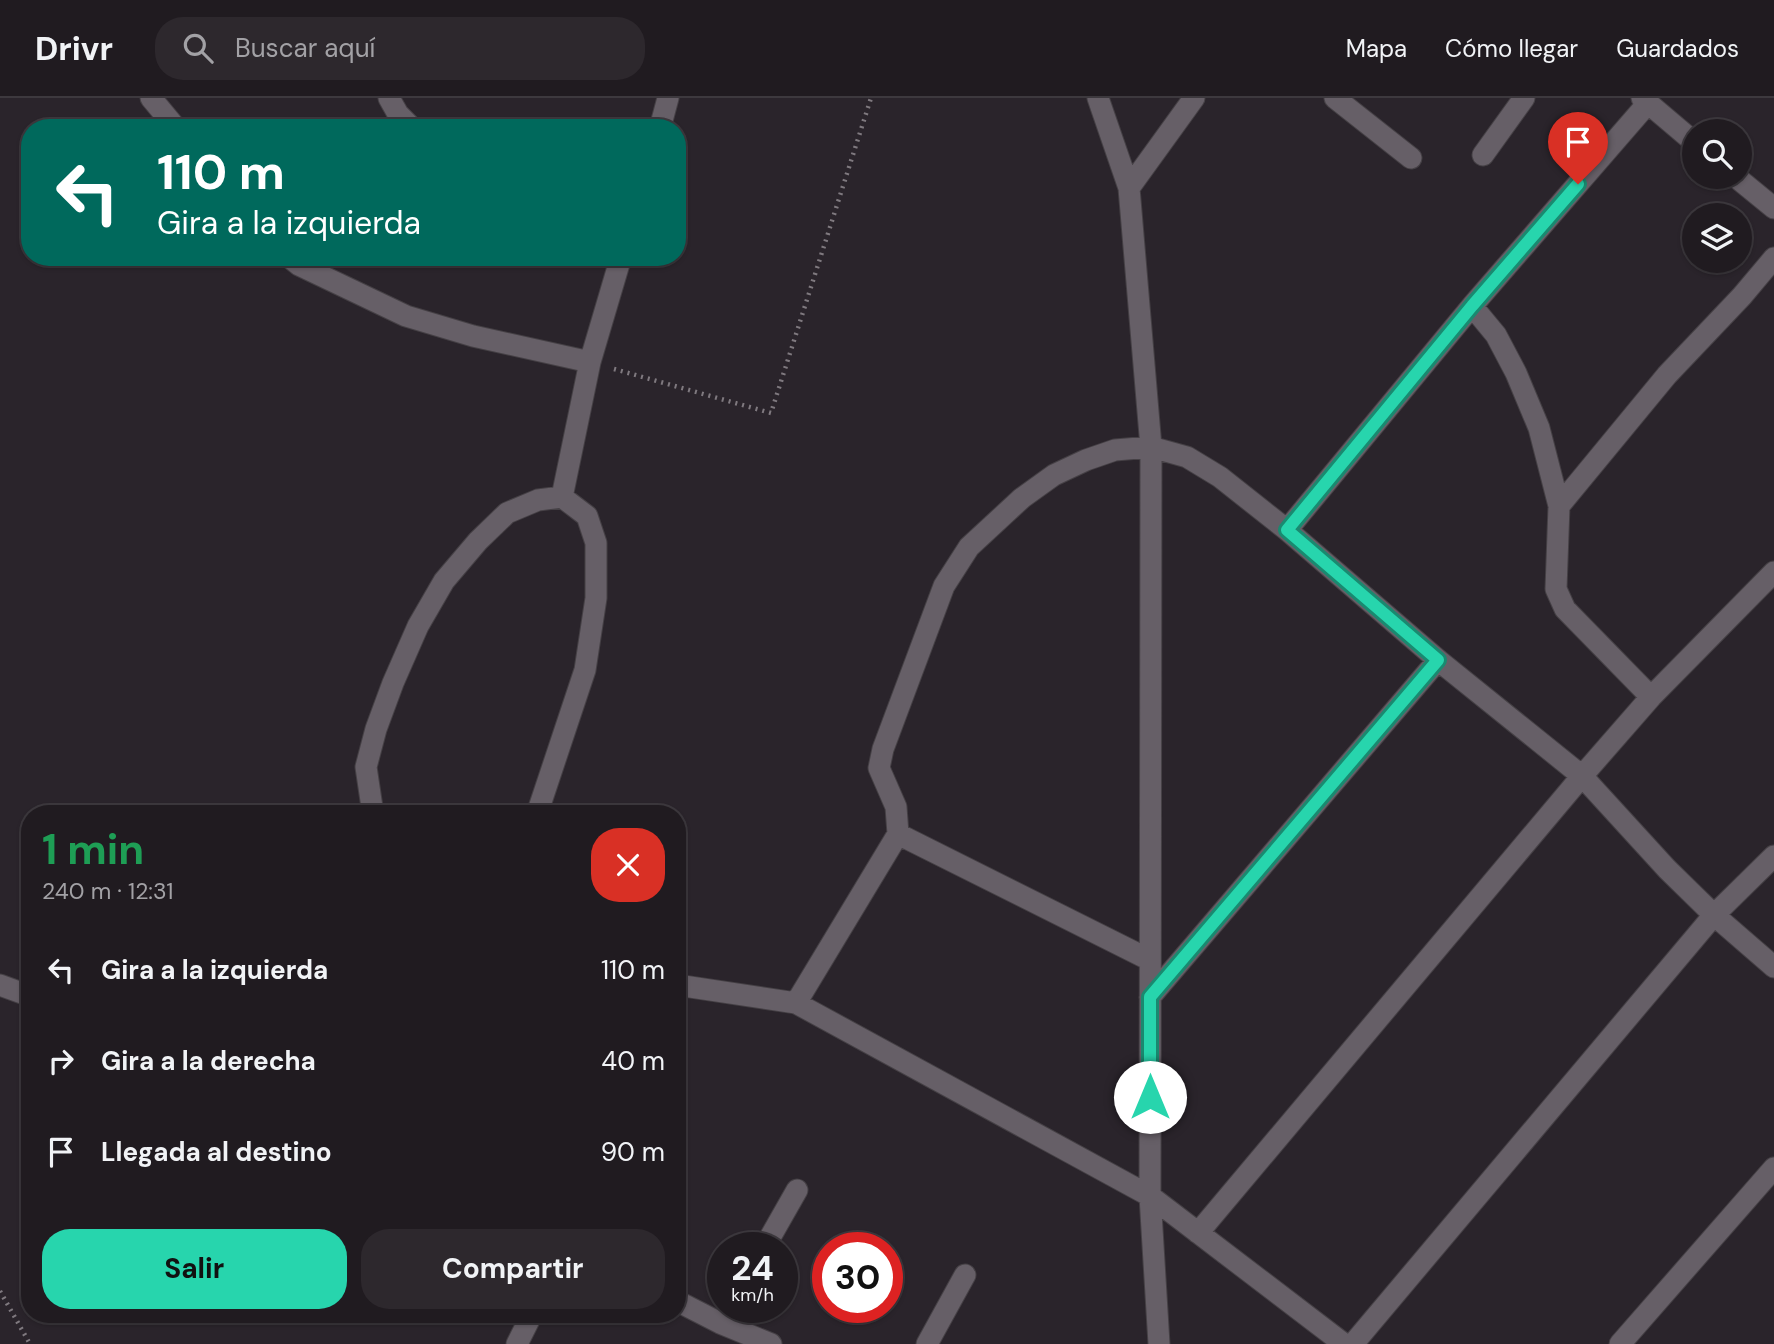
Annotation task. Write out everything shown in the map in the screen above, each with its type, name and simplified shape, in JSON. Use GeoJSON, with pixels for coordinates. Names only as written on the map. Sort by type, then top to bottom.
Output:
{"type":"FeatureCollection","features":[{"type":"Feature","properties":{"kind":"street"},"geometry":{"type":"LineString","coordinates":[[150,98],[168,119]]}},
{"type":"Feature","properties":{"kind":"street"},"geometry":{"type":"LineString","coordinates":[[389,98],[403,119]]}},
{"type":"Feature","properties":{"kind":"street"},"geometry":{"type":"LineString","coordinates":[[662,119],[668,98]]}},
{"type":"Feature","properties":{"kind":"street"},"geometry":{"type":"LineString","coordinates":[[1098,98],[1129,188],[1152,447],[1150,1196],[1159,1344]]}},
{"type":"Feature","properties":{"kind":"street"},"geometry":{"type":"LineString","coordinates":[[1129,188],[1194,98]]}},
{"type":"Feature","properties":{"kind":"street"},"geometry":{"type":"LineString","coordinates":[[1335,98],[1411,158]]}},
{"type":"Feature","properties":{"kind":"street"},"geometry":{"type":"LineString","coordinates":[[1483,155],[1524,98]]}},
{"type":"Feature","properties":{"kind":"street"},"geometry":{"type":"LineString","coordinates":[[1287,530],[1645,101],[1682,132]]}},
{"type":"Feature","properties":{"kind":"street"},"geometry":{"type":"LineString","coordinates":[[1751,189],[1774,208]]}},
{"type":"Feature","properties":{"kind":"street"},"geometry":{"type":"LineString","coordinates":[[1559,506],[1667,375],[1774,258]]}},
{"type":"Feature","properties":{"kind":"street"},"geometry":{"type":"LineString","coordinates":[[301,266],[406,316],[473,336],[590,362]]}},
{"type":"Feature","properties":{"kind":"street"},"geometry":{"type":"LineString","coordinates":[[562,497],[590,362],[618,266]]}},
{"type":"Feature","properties":{"kind":"street"},"geometry":{"type":"LineString","coordinates":[[1472,306],[1496,335],[1516,373],[1539,428],[1559,506],[1556,589],[1565,609],[1651,697]]}},
{"type":"Feature","properties":{"kind":"street"},"geometry":{"type":"LineString","coordinates":[[796,1003],[898,834],[895,807],[879,768],[883,749],[944,586],[969,547],[1022,498],[1054,475],[1115,450],[1152,447],[1187,457],[1220,477],[1287,530],[1438,660],[1582,776],[1667,869],[1714,915],[1774,967]]}},
{"type":"Feature","properties":{"kind":"street"},"geometry":{"type":"LineString","coordinates":[[372,805],[366,767],[376,729],[418,626],[444,581],[478,541],[507,513],[538,500],[562,497],[587,516],[596,544],[596,598],[586,670],[540,805]]}},
{"type":"Feature","properties":{"kind":"street"},"geometry":{"type":"LineString","coordinates":[[1198,1233],[1582,776],[1651,697],[1774,572]]}},
{"type":"Feature","properties":{"kind":"street"},"geometry":{"type":"LineString","coordinates":[[1150,997],[1438,660]]}},
{"type":"Feature","properties":{"kind":"street"},"geometry":{"type":"LineString","coordinates":[[898,834],[1150,960]]}},
{"type":"Feature","properties":{"kind":"street"},"geometry":{"type":"LineString","coordinates":[[1353,1344],[1714,915],[1774,856]]}},
{"type":"Feature","properties":{"kind":"street"},"geometry":{"type":"LineString","coordinates":[[0,985],[21,993]]}},
{"type":"Feature","properties":{"kind":"street"},"geometry":{"type":"LineString","coordinates":[[686,992],[796,1003],[1150,1196],[1344,1344]]}},
{"type":"Feature","properties":{"kind":"street"},"geometry":{"type":"LineString","coordinates":[[1620,1344],[1769,1183]]}},
{"type":"Feature","properties":{"kind":"street"},"geometry":{"type":"LineString","coordinates":[[773,1232],[797,1190]]}},
{"type":"Feature","properties":{"kind":"street"},"geometry":{"type":"LineString","coordinates":[[927,1344],[965,1275]]}},
{"type":"Feature","properties":{"kind":"street"},"geometry":{"type":"LineString","coordinates":[[686,1304],[707,1310]]}},
{"type":"Feature","properties":{"kind":"street"},"geometry":{"type":"LineString","coordinates":[[517,1344],[528,1323]]}},
{"type":"Feature","properties":{"kind":"street"},"geometry":{"type":"LineString","coordinates":[[737,1323],[771,1344]]}},
{"type":"Feature","properties":{"kind":"path"},"geometry":{"type":"LineString","coordinates":[[590,362],[771,413],[871,98]]}},
{"type":"Feature","properties":{"kind":"path"},"geometry":{"type":"LineString","coordinates":[[0,1292],[30,1344]]}},
{"type":"Feature","properties":{"kind":"route"},"geometry":{"type":"LineString","coordinates":[[1150,1097],[1150,997],[1438,660],[1287,530],[1472,306],[1578,184]]}}]}
